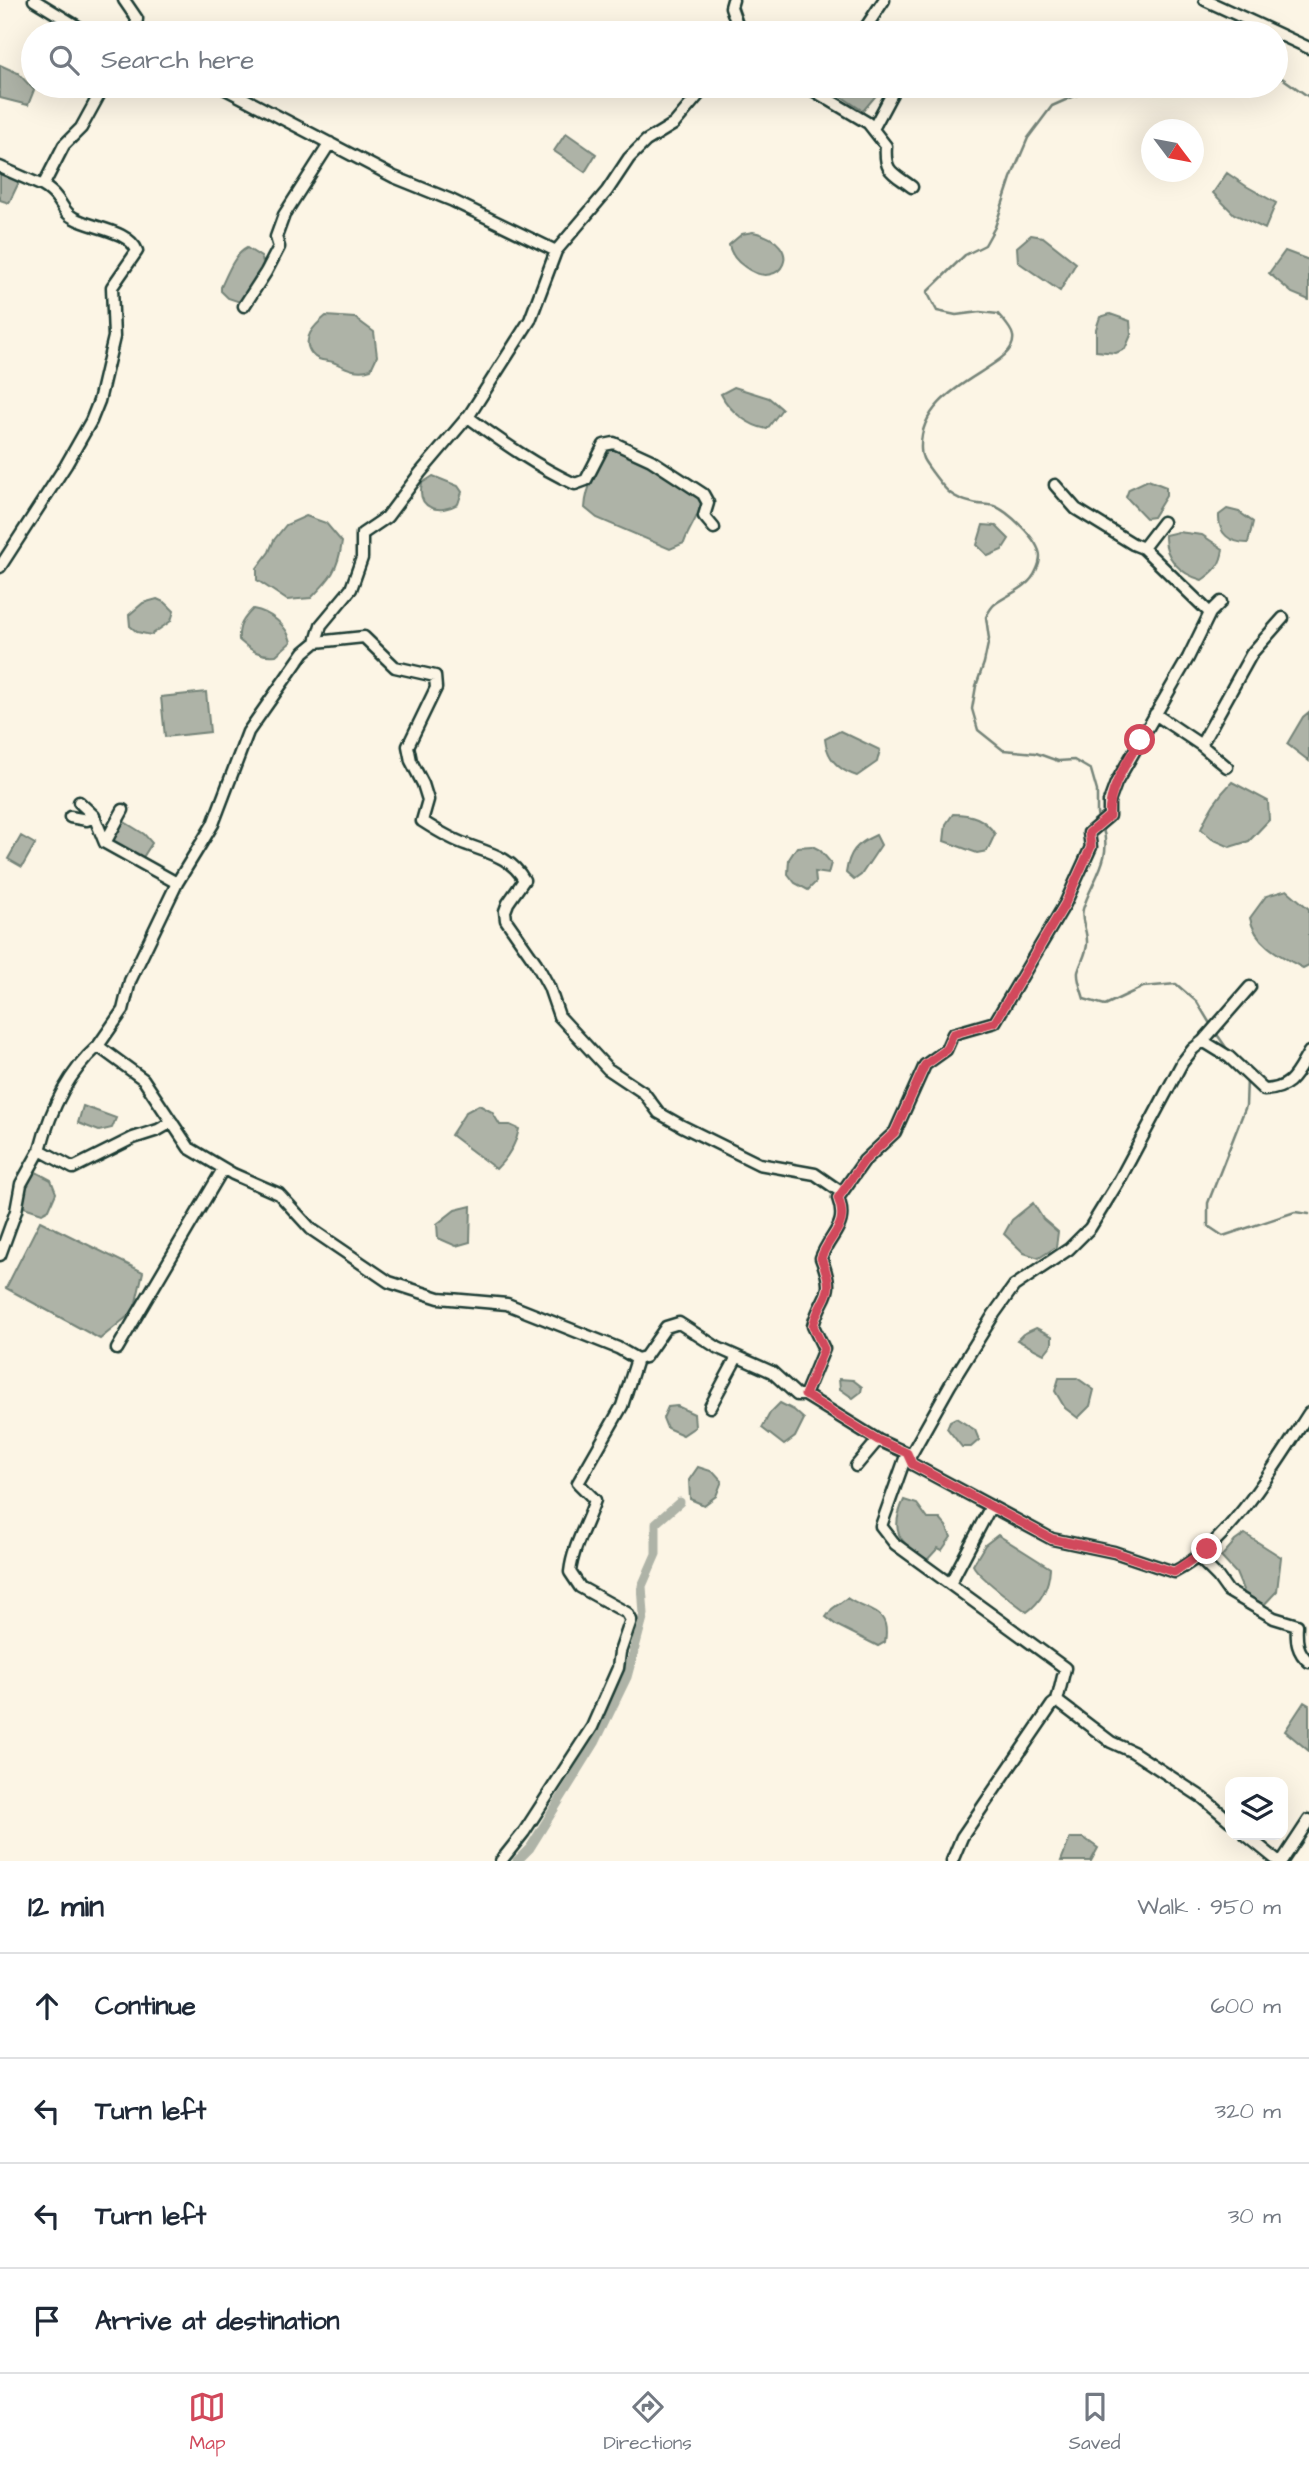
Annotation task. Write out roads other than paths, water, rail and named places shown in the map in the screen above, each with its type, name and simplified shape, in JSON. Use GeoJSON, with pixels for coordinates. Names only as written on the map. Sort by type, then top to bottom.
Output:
{"type":"FeatureCollection","features":[{"type":"Feature","properties":{"kind":"street"},"geometry":{"type":"LineString","coordinates":[[34,0],[68,21]]}},
{"type":"Feature","properties":{"kind":"street"},"geometry":{"type":"LineString","coordinates":[[124,0],[137,21]]}},
{"type":"Feature","properties":{"kind":"street"},"geometry":{"type":"LineString","coordinates":[[733,0],[731,7],[736,21]]}},
{"type":"Feature","properties":{"kind":"street"},"geometry":{"type":"LineString","coordinates":[[870,21],[884,0]]}},
{"type":"Feature","properties":{"kind":"street"},"geometry":{"type":"LineString","coordinates":[[1205,0],[1250,21]]}},
{"type":"Feature","properties":{"kind":"street"},"geometry":{"type":"LineString","coordinates":[[1288,38],[1309,48]]}},
{"type":"Feature","properties":{"kind":"street"},"geometry":{"type":"LineString","coordinates":[[43,186],[64,145],[81,128],[97,98]]}},
{"type":"Feature","properties":{"kind":"street"},"geometry":{"type":"LineString","coordinates":[[243,98],[394,177],[451,200],[556,251]]}},
{"type":"Feature","properties":{"kind":"street"},"geometry":{"type":"LineString","coordinates":[[0,1255],[16,1211],[21,1184],[40,1150],[46,1125],[63,1089],[83,1059],[98,1046],[123,1010],[130,981],[177,884],[213,824],[248,732],[304,652],[316,642],[321,625],[351,589],[362,558],[362,534],[387,517],[468,417],[530,320],[556,251],[602,198],[629,158],[646,141],[674,124],[696,98]]}},
{"type":"Feature","properties":{"kind":"street"},"geometry":{"type":"LineString","coordinates":[[826,98],[868,123],[886,146],[884,160],[890,170],[912,187]]}},
{"type":"Feature","properties":{"kind":"street"},"geometry":{"type":"LineString","coordinates":[[873,129],[890,98]]}},
{"type":"Feature","properties":{"kind":"street"},"geometry":{"type":"LineString","coordinates":[[244,306],[279,247],[276,237],[284,215],[330,143]]}},
{"type":"Feature","properties":{"kind":"street"},"geometry":{"type":"LineString","coordinates":[[0,167],[43,186],[57,197],[65,213],[129,240],[137,251],[112,287],[114,337],[99,401],[66,466],[0,567]]}},
{"type":"Feature","properties":{"kind":"street"},"geometry":{"type":"LineString","coordinates":[[468,417],[510,449],[575,484],[586,480],[597,454],[604,446],[614,443],[623,447],[651,460],[703,494],[708,503],[704,516],[714,528]]}},
{"type":"Feature","properties":{"kind":"street"},"geometry":{"type":"LineString","coordinates":[[1055,485],[1076,509],[1143,548],[1210,613]]}},
{"type":"Feature","properties":{"kind":"street"},"geometry":{"type":"LineString","coordinates":[[1143,548],[1163,522]]}},
{"type":"Feature","properties":{"kind":"street"},"geometry":{"type":"LineString","coordinates":[[805,1395],[824,1349],[813,1326],[816,1314],[829,1294],[829,1277],[821,1258],[826,1244],[838,1231],[843,1211],[838,1198],[841,1192],[864,1161],[895,1132],[925,1065],[946,1050],[953,1034],[995,1022],[1065,904],[1091,847],[1089,833],[1109,816],[1109,802],[1116,783],[1188,658],[1210,613],[1221,602]]}},
{"type":"Feature","properties":{"kind":"street"},"geometry":{"type":"LineString","coordinates":[[1200,745],[1252,653],[1283,618]]}},
{"type":"Feature","properties":{"kind":"street"},"geometry":{"type":"LineString","coordinates":[[316,642],[364,637],[395,667],[435,676],[436,688],[408,746],[411,761],[428,800],[422,821],[466,845],[485,849],[519,871],[524,880],[508,903],[506,920],[536,963],[549,987],[559,1016],[608,1069],[644,1093],[659,1113],[682,1126],[759,1164],[815,1174],[841,1192]]}},
{"type":"Feature","properties":{"kind":"street"},"geometry":{"type":"LineString","coordinates":[[1155,714],[1227,767]]}},
{"type":"Feature","properties":{"kind":"street"},"geometry":{"type":"LineString","coordinates":[[79,802],[94,816],[105,843],[177,884]]}},
{"type":"Feature","properties":{"kind":"street"},"geometry":{"type":"LineString","coordinates":[[105,843],[123,810]]}},
{"type":"Feature","properties":{"kind":"street"},"geometry":{"type":"LineString","coordinates":[[70,817],[87,820],[94,816]]}},
{"type":"Feature","properties":{"kind":"street"},"geometry":{"type":"LineString","coordinates":[[952,1861],[962,1837],[989,1795],[1023,1751],[1052,1704],[1057,1701],[1065,1668],[951,1582],[895,1544],[881,1526],[908,1456],[994,1314],[1014,1286],[1069,1249],[1090,1228],[1120,1179],[1182,1063],[1250,987]]}},
{"type":"Feature","properties":{"kind":"street"},"geometry":{"type":"LineString","coordinates":[[1203,1041],[1229,1057],[1264,1090],[1278,1089],[1290,1082],[1309,1052]]}},
{"type":"Feature","properties":{"kind":"street"},"geometry":{"type":"LineString","coordinates":[[98,1046],[143,1079],[189,1148],[223,1169],[279,1194],[311,1229],[389,1282],[439,1298],[508,1304],[618,1348],[637,1359],[645,1357],[666,1327],[679,1323],[737,1357],[765,1368],[797,1395],[805,1395],[908,1456],[912,1464],[1052,1539],[1114,1552],[1174,1572],[1207,1549],[1264,1484],[1309,1413]]}},
{"type":"Feature","properties":{"kind":"street"},"geometry":{"type":"LineString","coordinates":[[40,1150],[74,1168],[172,1122]]}},
{"type":"Feature","properties":{"kind":"street"},"geometry":{"type":"LineString","coordinates":[[117,1349],[223,1169]]}},
{"type":"Feature","properties":{"kind":"street"},"geometry":{"type":"LineString","coordinates":[[710,1408],[737,1357]]}},
{"type":"Feature","properties":{"kind":"street"},"geometry":{"type":"LineString","coordinates":[[501,1861],[524,1832],[592,1727],[618,1668],[620,1652],[631,1619],[627,1613],[580,1587],[570,1572],[572,1553],[595,1500],[578,1483],[622,1406],[637,1359]]}},
{"type":"Feature","properties":{"kind":"street"},"geometry":{"type":"LineString","coordinates":[[856,1466],[878,1440]]}},
{"type":"Feature","properties":{"kind":"street"},"geometry":{"type":"LineString","coordinates":[[951,1582],[991,1506]]}},
{"type":"Feature","properties":{"kind":"street"},"geometry":{"type":"LineString","coordinates":[[1196,1556],[1228,1591],[1274,1618],[1297,1625],[1296,1641],[1301,1655],[1309,1662]]}},
{"type":"Feature","properties":{"kind":"street"},"geometry":{"type":"LineString","coordinates":[[1057,1701],[1111,1742],[1133,1752],[1203,1798],[1225,1817]]}},
{"type":"Feature","properties":{"kind":"street"},"geometry":{"type":"LineString","coordinates":[[1253,1840],[1280,1861],[1309,1820]]}},
{"type":"Feature","properties":{"kind":"waterway"},"geometry":{"type":"LineString","coordinates":[[1288,82],[1309,97]]}},
{"type":"Feature","properties":{"kind":"waterway"},"geometry":{"type":"LineString","coordinates":[[1070,98],[1052,106],[1028,138],[995,227],[985,245],[965,255],[927,292],[937,311],[956,315],[980,312],[998,314],[1013,336],[1011,348],[1001,359],[950,393],[935,408],[924,426],[921,449],[923,458],[949,492],[965,501],[1000,509],[1029,534],[1040,556],[1033,577],[995,604],[986,617],[989,639],[972,709],[978,730],[1003,750],[1036,753],[1058,761],[1074,760],[1091,770],[1097,791],[1099,820]]}},
{"type":"Feature","properties":{"kind":"waterway"},"geometry":{"type":"LineString","coordinates":[[1102,826],[1105,838],[1104,858],[1082,913],[1087,945],[1078,975],[1084,999],[1105,1005],[1143,987],[1176,984],[1197,1002],[1212,1027]]}},
{"type":"Feature","properties":{"kind":"waterway"},"geometry":{"type":"LineString","coordinates":[[1216,1033],[1230,1053]]}},
{"type":"Feature","properties":{"kind":"waterway"},"geometry":{"type":"LineString","coordinates":[[1247,1078],[1246,1106],[1208,1203],[1208,1226],[1223,1236],[1295,1212],[1309,1214]]}},
{"type":"Feature","properties":{"kind":"waterway"},"geometry":{"type":"LineString","coordinates":[[517,1861],[530,1848],[595,1743],[627,1677],[644,1614],[642,1586],[656,1554],[656,1523],[680,1502]]}}]}
